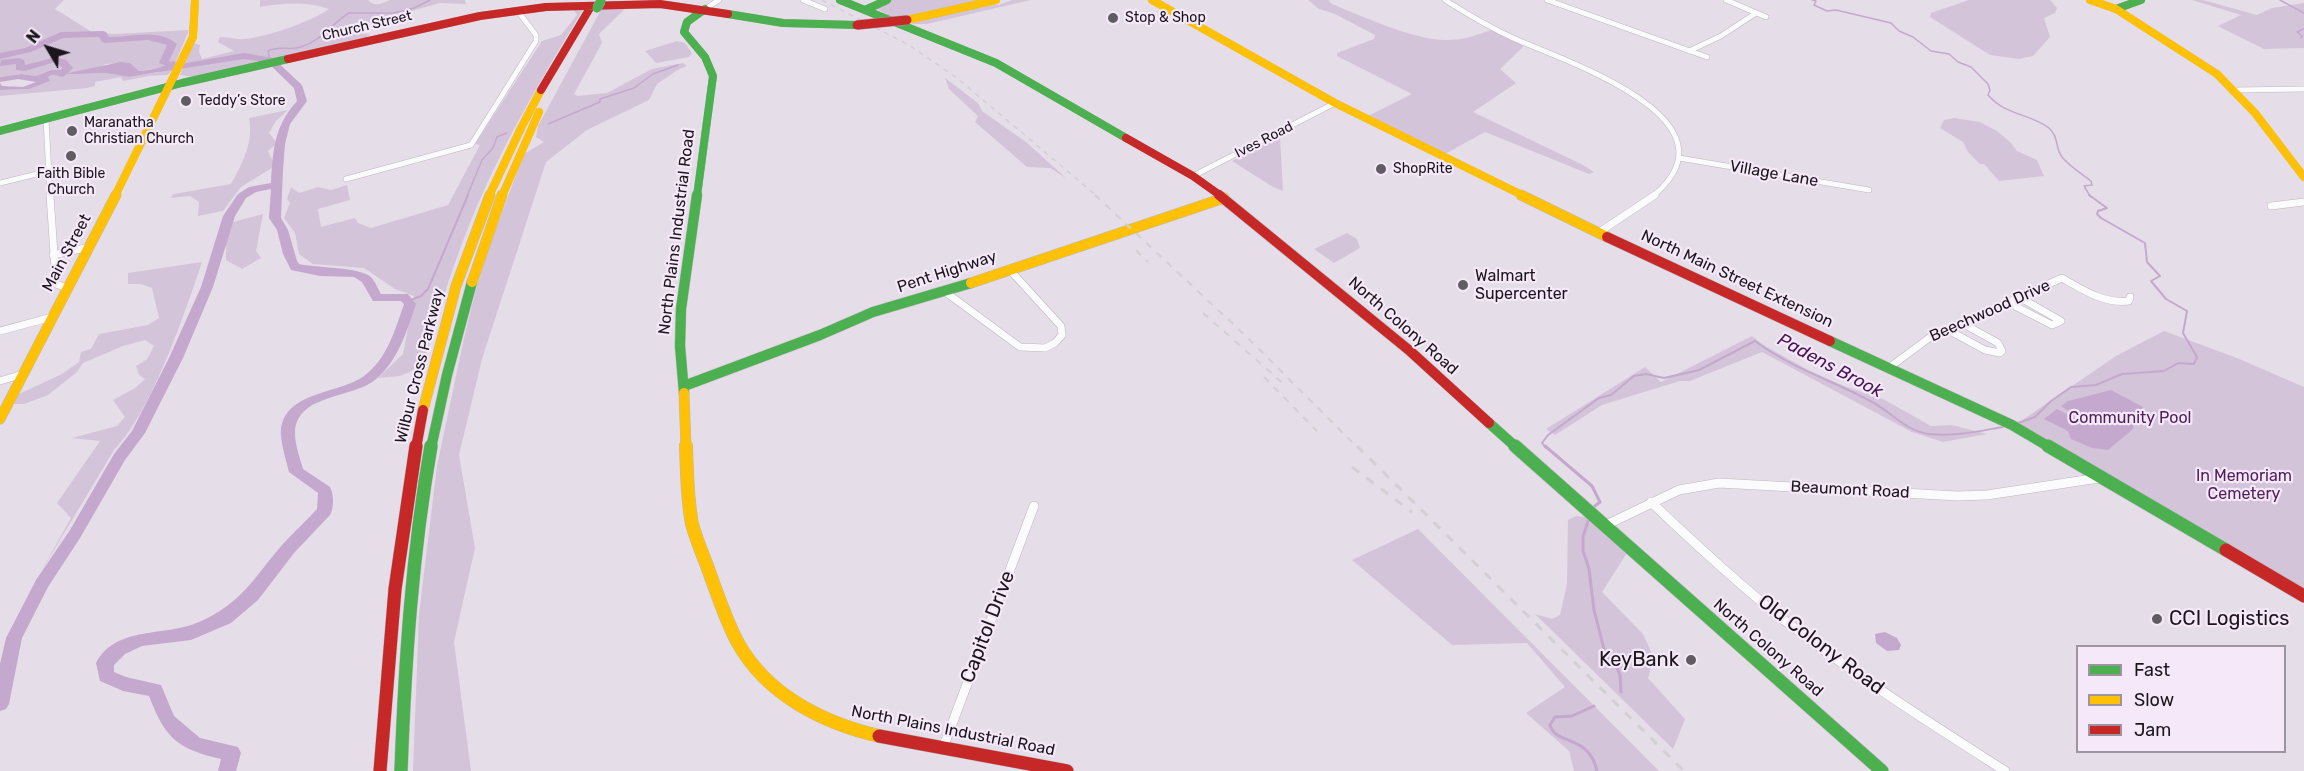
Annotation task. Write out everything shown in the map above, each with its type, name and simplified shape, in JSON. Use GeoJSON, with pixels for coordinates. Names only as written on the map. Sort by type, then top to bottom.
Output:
{"type":"FeatureCollection","features":[{"type":"Feature","properties":{"kind":"main road","name":"Main Street"},"geometry":{"type":"LineString","coordinates":[[0,419],[90,247],[193,37],[195,0]]}},
{"type":"Feature","properties":{"kind":"main road","name":"North Colony Road"},"geometry":{"type":"LineString","coordinates":[[840,0],[996,63],[1193,176],[1224,198],[1410,351],[1882,771]]}},
{"type":"Feature","properties":{"kind":"main road"},"geometry":{"type":"LineString","coordinates":[[865,10],[887,0]]}},
{"type":"Feature","properties":{"kind":"main road","name":"Church Street"},"geometry":{"type":"LineString","coordinates":[[0,131],[169,86],[480,16],[517,10],[660,4],[783,22],[857,25],[907,20],[996,0]]}},
{"type":"Feature","properties":{"kind":"main road","name":"North Main Street Extension"},"geometry":{"type":"LineString","coordinates":[[1152,0],[1335,104],[1598,233],[2012,425],[2304,596]]}},
{"type":"Feature","properties":{"kind":"main road"},"geometry":{"type":"LineString","coordinates":[[2090,0],[2116,9],[2217,74],[2235,90],[2304,177]]}},
{"type":"Feature","properties":{"kind":"main road"},"geometry":{"type":"LineString","coordinates":[[2116,9],[2140,0]]}},
{"type":"Feature","properties":{"kind":"main road","name":"Wilbur Cross Parkway"},"geometry":{"type":"LineString","coordinates":[[380,771],[386,667],[402,530],[414,453],[437,353],[462,268],[498,174],[528,115],[596,3]]}},
{"type":"Feature","properties":{"kind":"main road","name":"Wilbur Cross Parkway"},"geometry":{"type":"LineString","coordinates":[[401,771],[415,568],[431,450],[452,351],[476,267],[511,174],[547,96],[596,3]]}},
{"type":"Feature","properties":{"kind":"main road","name":"North Plains Industrial Road"},"geometry":{"type":"LineString","coordinates":[[705,9],[687,22],[684,32],[705,57],[713,75],[681,309],[680,346],[684,386],[686,482],[691,519],[727,621],[742,651],[765,679],[797,704],[822,719],[857,732],[1067,771]]}},
{"type":"Feature","properties":{"kind":"main road","name":"Pent Highway"},"geometry":{"type":"LineString","coordinates":[[684,386],[820,335],[873,312],[944,291],[1224,198]]}},
{"type":"Feature","properties":{"kind":"street"},"geometry":{"type":"LineString","coordinates":[[705,9],[719,0]]}},
{"type":"Feature","properties":{"kind":"street"},"geometry":{"type":"LineString","coordinates":[[803,0],[825,9]]}},
{"type":"Feature","properties":{"kind":"street"},"geometry":{"type":"LineString","coordinates":[[1445,0],[1493,29],[1603,78],[1635,96],[1666,122],[1673,133],[1679,158],[1670,179],[1657,193],[1598,233]]}},
{"type":"Feature","properties":{"kind":"street"},"geometry":{"type":"LineString","coordinates":[[1547,0],[1707,57]]}},
{"type":"Feature","properties":{"kind":"street"},"geometry":{"type":"LineString","coordinates":[[1726,0],[1766,17]]}},
{"type":"Feature","properties":{"kind":"street"},"geometry":{"type":"LineString","coordinates":[[346,179],[455,151],[475,141],[536,40],[536,35],[517,10]]}},
{"type":"Feature","properties":{"kind":"street"},"geometry":{"type":"LineString","coordinates":[[1689,51],[1728,31],[1756,13]]}},
{"type":"Feature","properties":{"kind":"street"},"geometry":{"type":"LineString","coordinates":[[2235,90],[2304,89]]}},
{"type":"Feature","properties":{"kind":"street","name":"Ives Road"},"geometry":{"type":"LineString","coordinates":[[1193,176],[1335,104]]}},
{"type":"Feature","properties":{"kind":"street"},"geometry":{"type":"LineString","coordinates":[[46,119],[56,284],[67,288]]}},
{"type":"Feature","properties":{"kind":"street","name":"Village Lane"},"geometry":{"type":"LineString","coordinates":[[1679,158],[1869,190]]}},
{"type":"Feature","properties":{"kind":"street"},"geometry":{"type":"LineString","coordinates":[[0,183],[49,171]]}},
{"type":"Feature","properties":{"kind":"street"},"geometry":{"type":"LineString","coordinates":[[2271,206],[2304,202]]}},
{"type":"Feature","properties":{"kind":"street"},"geometry":{"type":"LineString","coordinates":[[53,255],[90,247]]}},
{"type":"Feature","properties":{"kind":"street"},"geometry":{"type":"LineString","coordinates":[[944,291],[1020,347],[1040,349],[1055,343],[1062,335],[1061,326],[1009,269]]}},
{"type":"Feature","properties":{"kind":"street","name":"Beechwood Drive"},"geometry":{"type":"LineString","coordinates":[[1890,367],[1920,342],[2062,278],[2096,296],[2115,302],[2129,301],[2130,297]]}},
{"type":"Feature","properties":{"kind":"street"},"geometry":{"type":"LineString","coordinates":[[2007,302],[2044,323],[2052,325],[2061,321],[2019,297]]}},
{"type":"Feature","properties":{"kind":"street"},"geometry":{"type":"LineString","coordinates":[[0,331],[52,317]]}},
{"type":"Feature","properties":{"kind":"street"},"geometry":{"type":"LineString","coordinates":[[1948,330],[1985,350],[2000,353],[2002,351],[1998,343],[1960,322]]}},
{"type":"Feature","properties":{"kind":"street"},"geometry":{"type":"LineString","coordinates":[[0,381],[23,374]]}},
{"type":"Feature","properties":{"kind":"street","name":"Beaumont Road"},"geometry":{"type":"LineString","coordinates":[[1604,526],[1679,490],[1719,483],[1958,496],[1987,495],[2104,478]]}},
{"type":"Feature","properties":{"kind":"street","name":"Old Colony Road"},"geometry":{"type":"LineString","coordinates":[[1651,502],[1718,565],[1770,608],[1885,693],[2005,771]]}},
{"type":"Feature","properties":{"kind":"street","name":"Capitol Drive"},"geometry":{"type":"LineString","coordinates":[[943,748],[1034,506]]}},
{"type":"Feature","properties":{"kind":"green space"},"geometry":{"type":"Polygon","coordinates":[[[0,0],[64,0],[55,9],[92,32],[114,34],[189,30],[176,61],[167,67],[139,71],[130,63],[106,64],[98,68],[68,73],[51,70],[36,76],[21,74],[0,77],[0,0]]]}},
{"type":"Feature","properties":{"kind":"green space"},"geometry":{"type":"Polygon","coordinates":[[[260,0],[368,0],[376,4],[390,0],[465,0],[466,4],[440,3],[362,25],[363,33],[370,35],[362,40],[194,77],[180,75],[193,43],[200,45],[199,52],[202,59],[234,51],[218,42],[220,37],[253,38],[300,24],[329,9],[295,4],[260,7],[260,0]]]}},
{"type":"Feature","properties":{"kind":"green space"},"geometry":{"type":"Polygon","coordinates":[[[891,0],[985,0],[895,19],[877,9],[891,0]]]}},
{"type":"Feature","properties":{"kind":"green space"},"geometry":{"type":"Polygon","coordinates":[[[1012,0],[1031,0],[927,24],[910,22],[999,5],[1012,0]]]}},
{"type":"Feature","properties":{"kind":"green space"},"geometry":{"type":"Polygon","coordinates":[[[1308,0],[1328,0],[1332,4],[1373,21],[1420,36],[1453,40],[1492,30],[1524,46],[1500,69],[1516,83],[1473,112],[1594,172],[1589,174],[1485,132],[1445,154],[1366,117],[1412,94],[1337,56],[1337,53],[1374,39],[1375,35],[1335,14],[1319,9],[1308,0]]]}},
{"type":"Feature","properties":{"kind":"green space"},"geometry":{"type":"Polygon","coordinates":[[[1969,0],[2050,0],[2057,8],[2055,13],[2044,18],[2050,37],[2033,56],[2019,59],[1990,55],[1930,17],[1931,13],[1969,0]]]}},
{"type":"Feature","properties":{"kind":"green space"},"geometry":{"type":"Polygon","coordinates":[[[2192,0],[2203,0],[2257,15],[2272,8],[2304,3],[2304,48],[2264,49],[2218,26],[2241,15],[2192,0]]]}},
{"type":"Feature","properties":{"kind":"green space"},"geometry":{"type":"Polygon","coordinates":[[[586,5],[528,104],[489,180],[454,265],[423,366],[400,376],[378,378],[403,354],[414,296],[395,289],[364,268],[313,264],[299,254],[295,233],[284,218],[290,203],[287,199],[291,187],[299,193],[318,187],[331,190],[347,185],[350,200],[318,209],[321,227],[355,218],[358,223],[371,228],[448,205],[480,145],[475,144],[542,41],[561,35],[577,15],[571,7],[586,5]]]}},
{"type":"Feature","properties":{"kind":"green space"},"geometry":{"type":"Polygon","coordinates":[[[606,5],[629,5],[599,34],[602,43],[574,94],[578,96],[607,93],[652,69],[683,63],[687,66],[657,84],[649,100],[587,130],[546,162],[482,359],[459,455],[475,548],[454,642],[471,771],[413,771],[419,614],[437,466],[482,265],[524,154],[544,142],[536,137],[538,126],[602,8],[606,5]]]}},
{"type":"Feature","properties":{"kind":"green space"},"geometry":{"type":"Polygon","coordinates":[[[677,41],[685,43],[692,53],[689,57],[656,63],[645,51],[677,41]]]}},
{"type":"Feature","properties":{"kind":"green space"},"geometry":{"type":"Polygon","coordinates":[[[172,70],[168,75],[123,81],[121,77],[95,82],[95,86],[87,88],[0,96],[0,90],[29,89],[51,75],[105,73],[129,77],[172,70]]]}},
{"type":"Feature","properties":{"kind":"green space"},"geometry":{"type":"Polygon","coordinates":[[[945,78],[978,103],[982,111],[1026,142],[1066,178],[1050,168],[1027,167],[975,122],[978,116],[949,89],[945,78]]]}},
{"type":"Feature","properties":{"kind":"green space"},"geometry":{"type":"Polygon","coordinates":[[[288,110],[276,121],[269,133],[277,143],[268,151],[275,166],[241,187],[223,211],[198,216],[199,202],[190,196],[170,198],[174,194],[231,184],[243,161],[248,144],[249,118],[288,110]]]}},
{"type":"Feature","properties":{"kind":"green space"},"geometry":{"type":"Polygon","coordinates":[[[1954,118],[1980,122],[1997,131],[2017,151],[2037,160],[2044,176],[1999,181],[1984,164],[1980,164],[1968,152],[1963,142],[1940,128],[1944,120],[1954,118]]]}},
{"type":"Feature","properties":{"kind":"green space"},"geometry":{"type":"Polygon","coordinates":[[[1280,136],[1283,191],[1232,161],[1280,136]]]}},
{"type":"Feature","properties":{"kind":"green space"},"geometry":{"type":"Polygon","coordinates":[[[263,214],[256,251],[261,258],[242,269],[226,260],[226,237],[233,222],[263,214]]]}},
{"type":"Feature","properties":{"kind":"green space"},"geometry":{"type":"Polygon","coordinates":[[[1347,233],[1357,239],[1360,248],[1334,263],[1314,249],[1347,233]]]}},
{"type":"Feature","properties":{"kind":"green space"},"geometry":{"type":"Polygon","coordinates":[[[202,262],[166,361],[141,412],[114,450],[39,575],[71,518],[57,503],[100,441],[72,438],[117,426],[125,417],[113,400],[135,388],[145,379],[139,375],[136,366],[147,359],[154,346],[145,340],[123,346],[83,363],[77,372],[48,395],[24,404],[14,404],[19,394],[62,374],[79,362],[81,352],[91,349],[99,334],[148,325],[159,318],[152,288],[141,284],[128,284],[128,273],[202,262]]]}},
{"type":"Feature","properties":{"kind":"green space"},"geometry":{"type":"Polygon","coordinates":[[[2164,331],[2237,358],[2304,387],[2304,592],[2018,423],[2116,356],[2164,331]]]}},
{"type":"Feature","properties":{"kind":"green space"},"geometry":{"type":"Polygon","coordinates":[[[1752,336],[1765,346],[1808,370],[1844,386],[1883,399],[1931,426],[1952,425],[1987,434],[1943,442],[1912,432],[1762,352],[1690,381],[1680,381],[1602,405],[1555,435],[1546,429],[1645,367],[1661,382],[1752,336]]]}},
{"type":"Feature","properties":{"kind":"green space"},"geometry":{"type":"Polygon","coordinates":[[[1576,516],[1585,517],[1627,553],[1602,592],[1643,634],[1654,658],[1648,678],[1685,719],[1673,749],[1535,614],[1552,619],[1560,615],[1567,584],[1568,520],[1576,516]]]}},
{"type":"Feature","properties":{"kind":"green space"},"geometry":{"type":"Polygon","coordinates":[[[1418,529],[1659,771],[1574,771],[1569,751],[1526,713],[1565,687],[1527,643],[1452,645],[1352,560],[1418,529]]]}},
{"type":"Feature","properties":{"kind":"shaded area"},"geometry":{"type":"Polygon","coordinates":[[[176,61],[170,70],[129,77],[105,73],[51,75],[48,77],[50,81],[29,89],[0,90],[0,83],[2,86],[23,87],[36,82],[18,79],[0,82],[0,77],[21,74],[36,76],[51,70],[70,70],[68,73],[121,62],[130,63],[139,71],[144,71],[176,61]]]}},
{"type":"Feature","properties":{"kind":"shaded area"},"geometry":{"type":"Polygon","coordinates":[[[2111,390],[2143,407],[2132,430],[2108,450],[2092,448],[2071,439],[2068,431],[2044,419],[2057,409],[2075,418],[2076,416],[2061,406],[2068,401],[2111,390]]]}},
{"type":"Feature","properties":{"kind":"shaded area"},"geometry":{"type":"Polygon","coordinates":[[[1885,632],[1897,638],[1901,645],[1899,650],[1887,651],[1876,643],[1875,634],[1885,632]]]}},
{"type":"Feature","properties":{"kind":"waterway"},"geometry":{"type":"LineString","coordinates":[[270,60],[268,51],[277,48],[297,48],[309,44],[349,13],[393,13],[414,8],[430,0]]}},
{"type":"Feature","properties":{"kind":"waterway","name":"Padens Brook"},"geometry":{"type":"LineString","coordinates":[[1812,0],[1816,1],[1814,5],[1827,11],[1836,10],[1891,23],[1899,31],[1913,37],[1931,51],[1949,54],[1958,62],[1971,67],[1988,84],[1990,90],[1988,95],[1995,102],[2010,111],[2034,119],[2052,131],[2062,157],[2091,181],[2092,185],[2084,186],[2090,196]]}},
{"type":"Feature","properties":{"kind":"waterway"},"geometry":{"type":"LineString","coordinates":[[2280,0],[2304,13]]}},
{"type":"Feature","properties":{"kind":"waterway"},"geometry":{"type":"LineString","coordinates":[[2301,38],[2302,36],[2297,32],[2304,29]]}},
{"type":"Feature","properties":{"kind":"waterway"},"geometry":{"type":"LineString","coordinates":[[0,56],[28,50],[61,35],[103,34],[105,40],[148,37],[164,40],[172,44],[164,63],[178,66]]}},
{"type":"Feature","properties":{"kind":"waterway"},"geometry":{"type":"LineString","coordinates":[[163,70],[244,56],[270,60],[299,87],[302,101],[285,124],[282,133],[276,185]]}},
{"type":"Feature","properties":{"kind":"waterway"},"geometry":{"type":"LineString","coordinates":[[1,63],[19,61],[21,62],[19,68],[25,68],[56,60],[68,68],[60,75]]}},
{"type":"Feature","properties":{"kind":"waterway"},"geometry":{"type":"LineString","coordinates":[[548,124],[600,102],[600,99],[634,88],[653,74],[678,65]]}},
{"type":"Feature","properties":{"kind":"waterway"},"geometry":{"type":"LineString","coordinates":[[467,196],[482,160],[493,148],[497,137],[507,133]]}},
{"type":"Feature","properties":{"kind":"waterway"},"geometry":{"type":"LineString","coordinates":[[0,704],[14,638],[42,584],[75,534],[119,457],[138,433],[176,358],[207,287],[229,216],[242,196],[253,189],[276,185]]}},
{"type":"Feature","properties":{"kind":"waterway"},"geometry":{"type":"LineString","coordinates":[[227,771],[232,753],[195,745],[167,721],[155,690],[123,684],[106,676],[105,663],[119,649],[140,640],[191,633],[225,618],[252,596],[288,549],[325,511],[325,491],[296,472],[288,436],[291,418],[308,402],[358,385],[377,371],[395,345],[410,304],[404,297],[377,298],[367,280],[357,274],[320,272],[295,267],[282,230],[275,218],[276,185]]}},
{"type":"Feature","properties":{"kind":"waterway"},"geometry":{"type":"LineString","coordinates":[[408,301],[421,296],[428,289],[468,195]]}},
{"type":"Feature","properties":{"kind":"waterway","name":"Padens Brook"},"geometry":{"type":"LineString","coordinates":[[2018,423],[2035,417],[2051,401],[2071,387],[2096,385],[2122,374],[2164,371],[2178,363],[2194,364],[2197,357],[2183,333],[2187,311],[2166,299],[2151,281],[2160,276],[2147,262],[2145,243],[2101,218],[2097,214],[2098,211],[2107,208],[2090,196]]}},
{"type":"Feature","properties":{"kind":"waterway","name":"Padens Brook"},"geometry":{"type":"LineString","coordinates":[[1546,448],[1542,443],[1548,435],[1599,398],[1611,395],[1634,376],[1646,374],[1664,378],[1699,370],[1755,341],[1798,367],[1874,403],[1906,426],[1921,432],[1938,435],[1957,434],[2003,427]]}},
{"type":"Feature","properties":{"kind":"waterway","name":"Padens Brook"},"geometry":{"type":"LineString","coordinates":[[1545,446],[1592,486],[1600,502],[1595,506]]}},
{"type":"Feature","properties":{"kind":"waterway","name":"Padens Brook"},"geometry":{"type":"LineString","coordinates":[[1588,521],[1583,537],[1583,551],[1589,569],[1594,610],[1606,657],[1616,666],[1620,675],[1621,692]]}},
{"type":"Feature","properties":{"kind":"waterway","name":"Padens Brook"},"geometry":{"type":"LineString","coordinates":[[1594,706],[1572,716],[1555,717],[1550,725],[1559,736],[1587,751],[1597,771]]}},
{"type":"Feature","properties":{"kind":"railway"},"geometry":{"type":"LineString","coordinates":[[822,0],[909,45],[957,78],[1097,196]]}},
{"type":"Feature","properties":{"kind":"railway"},"geometry":{"type":"LineString","coordinates":[[1095,195],[1249,339],[1358,448]]}},
{"type":"Feature","properties":{"kind":"railway"},"geometry":{"type":"LineString","coordinates":[[1136,250],[1148,262]]}},
{"type":"Feature","properties":{"kind":"railway"},"geometry":{"type":"LineString","coordinates":[[1203,313],[1286,386]]}},
{"type":"Feature","properties":{"kind":"railway"},"geometry":{"type":"LineString","coordinates":[[1264,377],[1317,431]]}},
{"type":"Feature","properties":{"kind":"railway"},"geometry":{"type":"LineString","coordinates":[[1357,446],[1684,771]]}},
{"type":"Feature","properties":{"kind":"railway"},"geometry":{"type":"LineString","coordinates":[[1352,467],[1412,512]]}},
{"type":"Feature","properties":{"kind":"traffic: fast"},"geometry":{"type":"LineString","coordinates":[[840,0],[996,63],[1126,138]]}},
{"type":"Feature","properties":{"kind":"traffic: fast"},"geometry":{"type":"LineString","coordinates":[[865,10],[887,0]]}},
{"type":"Feature","properties":{"kind":"traffic: fast"},"geometry":{"type":"LineString","coordinates":[[2116,9],[2141,0]]}},
{"type":"Feature","properties":{"kind":"traffic: fast"},"geometry":{"type":"LineString","coordinates":[[597,8],[601,1]]}},
{"type":"Feature","properties":{"kind":"traffic: fast"},"geometry":{"type":"LineString","coordinates":[[684,393],[680,346],[681,309],[713,76],[705,57],[684,32],[687,22],[705,9]]}},
{"type":"Feature","properties":{"kind":"traffic: fast"},"geometry":{"type":"LineString","coordinates":[[728,14],[783,23],[857,25]]}},
{"type":"Feature","properties":{"kind":"traffic: fast"},"geometry":{"type":"LineString","coordinates":[[0,131],[182,83],[288,59]]}},
{"type":"Feature","properties":{"kind":"traffic: fast"},"geometry":{"type":"LineString","coordinates":[[401,771],[407,643],[426,474],[438,413],[472,282]]}},
{"type":"Feature","properties":{"kind":"traffic: fast"},"geometry":{"type":"LineString","coordinates":[[684,386],[820,335],[873,312],[971,283]]}},
{"type":"Feature","properties":{"kind":"traffic: fast"},"geometry":{"type":"LineString","coordinates":[[1830,341],[2012,425],[2226,550]]}},
{"type":"Feature","properties":{"kind":"traffic: fast"},"geometry":{"type":"LineString","coordinates":[[1489,423],[1882,771]]}},
{"type":"Feature","properties":{"kind":"traffic: slow"},"geometry":{"type":"LineString","coordinates":[[0,419],[90,247],[188,49],[193,37],[195,0]]}},
{"type":"Feature","properties":{"kind":"traffic: slow"},"geometry":{"type":"LineString","coordinates":[[907,20],[996,0]]}},
{"type":"Feature","properties":{"kind":"traffic: slow"},"geometry":{"type":"LineString","coordinates":[[1152,0],[1335,103],[1607,237]]}},
{"type":"Feature","properties":{"kind":"traffic: slow"},"geometry":{"type":"LineString","coordinates":[[2090,0],[2116,9],[2217,74],[2255,113],[2304,177]]}},
{"type":"Feature","properties":{"kind":"traffic: slow"},"geometry":{"type":"LineString","coordinates":[[423,410],[456,286],[485,205],[541,90]]}},
{"type":"Feature","properties":{"kind":"traffic: slow"},"geometry":{"type":"LineString","coordinates":[[472,282],[504,189],[539,112]]}},
{"type":"Feature","properties":{"kind":"traffic: slow"},"geometry":{"type":"LineString","coordinates":[[971,283],[1224,198]]}},
{"type":"Feature","properties":{"kind":"traffic: slow"},"geometry":{"type":"LineString","coordinates":[[684,393],[692,524],[725,615],[743,652],[769,682],[802,707],[840,725],[879,736]]}},
{"type":"Feature","properties":{"kind":"traffic: jam"},"geometry":{"type":"LineString","coordinates":[[288,59],[480,16],[546,7],[660,4],[728,14]]}},
{"type":"Feature","properties":{"kind":"traffic: jam"},"geometry":{"type":"LineString","coordinates":[[541,90],[590,8]]}},
{"type":"Feature","properties":{"kind":"traffic: jam"},"geometry":{"type":"LineString","coordinates":[[857,25],[907,20]]}},
{"type":"Feature","properties":{"kind":"traffic: jam"},"geometry":{"type":"LineString","coordinates":[[1126,138],[1193,176],[1224,198],[1410,351],[1489,423]]}},
{"type":"Feature","properties":{"kind":"traffic: jam"},"geometry":{"type":"LineString","coordinates":[[1607,237],[1830,341]]}},
{"type":"Feature","properties":{"kind":"traffic: jam"},"geometry":{"type":"LineString","coordinates":[[380,771],[386,680],[400,544],[423,410]]}},
{"type":"Feature","properties":{"kind":"traffic: jam"},"geometry":{"type":"LineString","coordinates":[[2226,550],[2304,596]]}},
{"type":"Feature","properties":{"kind":"traffic: jam"},"geometry":{"type":"LineString","coordinates":[[879,736],[1067,771]]}},
{"type":"Feature","properties":{"kind":"place","name":"Stop & Shop"},"geometry":{"type":"Point","coordinates":[1113,18]}},
{"type":"Feature","properties":{"kind":"place","name":"Teddy’s Store"},"geometry":{"type":"Point","coordinates":[186,101]}},
{"type":"Feature","properties":{"kind":"place","name":"Maranatha Christian Church"},"geometry":{"type":"Point","coordinates":[72,131]}},
{"type":"Feature","properties":{"kind":"place","name":"Faith Bible Church"},"geometry":{"type":"Point","coordinates":[71,156]}},
{"type":"Feature","properties":{"kind":"place","name":"ShopRite"},"geometry":{"type":"Point","coordinates":[1381,169]}},
{"type":"Feature","properties":{"kind":"place","name":"Walmart Supercenter"},"geometry":{"type":"Point","coordinates":[1463,285]}},
{"type":"Feature","properties":{"kind":"place","name":"CCI Logistics"},"geometry":{"type":"Point","coordinates":[2157,619]}},
{"type":"Feature","properties":{"kind":"place","name":"KeyBank"},"geometry":{"type":"Point","coordinates":[1691,660]}},
{"type":"Feature","properties":{"kind":"park label","name":"Community Pool"},"geometry":{"type":"Point","coordinates":[2130,418]}},
{"type":"Feature","properties":{"kind":"park label","name":"In Memoriam Cemetery"},"geometry":{"type":"Point","coordinates":[2244,485]}}]}
